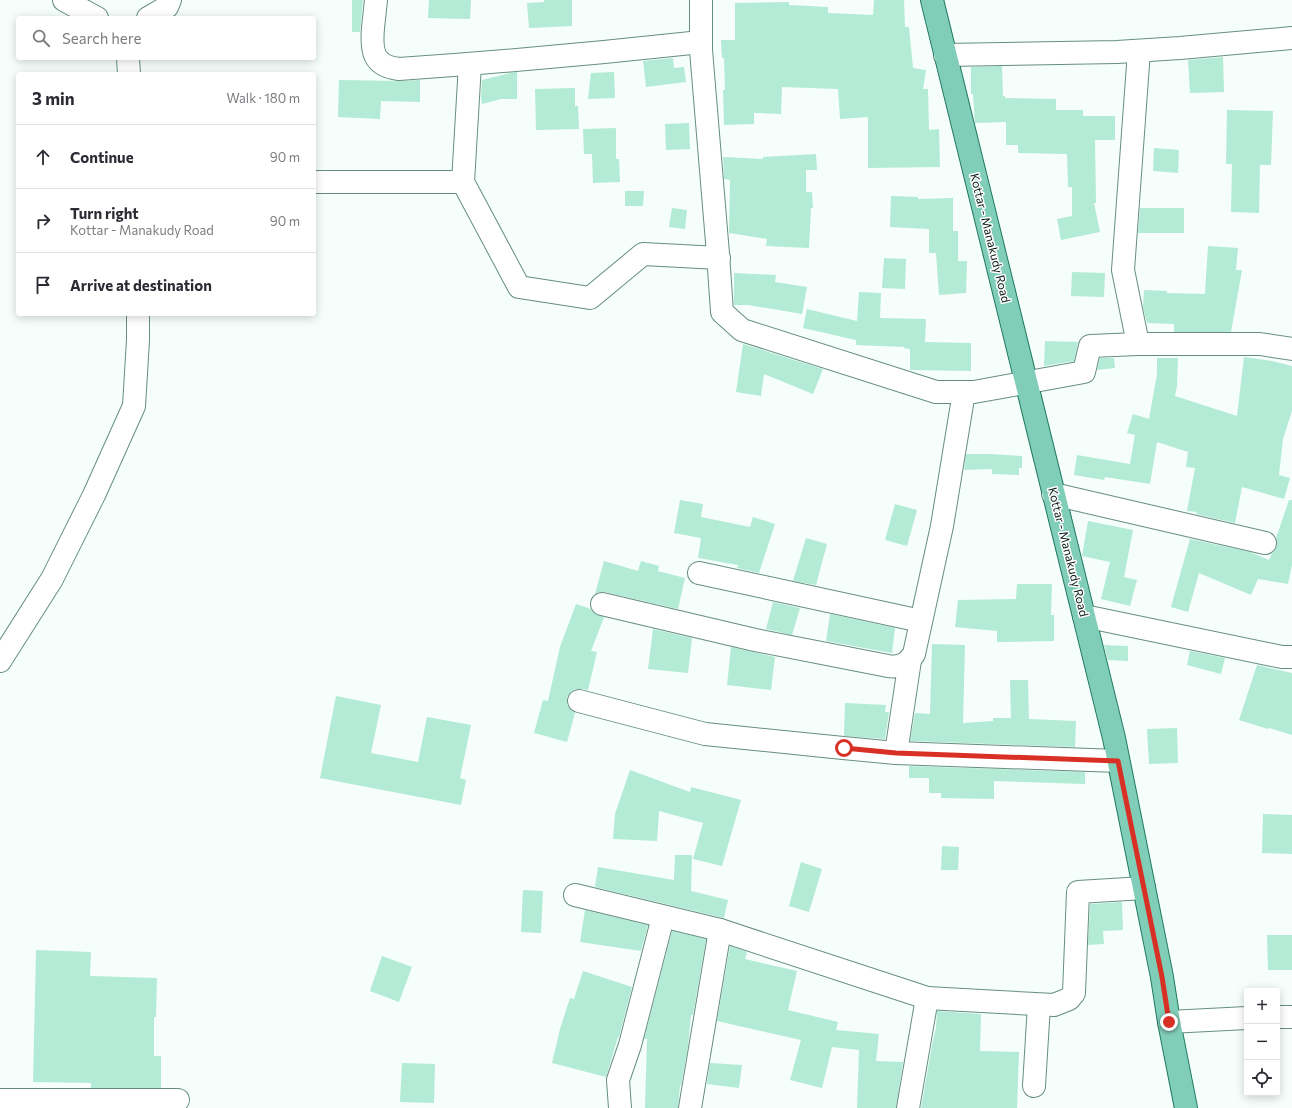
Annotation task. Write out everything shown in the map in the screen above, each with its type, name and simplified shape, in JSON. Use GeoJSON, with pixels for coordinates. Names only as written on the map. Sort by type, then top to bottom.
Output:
{"type":"FeatureCollection","features":[{"type":"Feature","properties":{"kind":"main road","name":"Kottar - Manakudy Road"},"geometry":{"type":"LineString","coordinates":[[932,0],[1114,738],[1162,977],[1169,1022],[1186,1108]]}},
{"type":"Feature","properties":{"kind":"street"},"geometry":{"type":"LineString","coordinates":[[64,0],[93,16]]}},
{"type":"Feature","properties":{"kind":"street"},"geometry":{"type":"LineString","coordinates":[[151,16],[167,7],[170,0]]}},
{"type":"Feature","properties":{"kind":"street"},"geometry":{"type":"LineString","coordinates":[[376,0],[372,42],[373,50],[377,58],[384,65],[391,68],[399,69],[470,64],[701,42]]}},
{"type":"Feature","properties":{"kind":"street"},"geometry":{"type":"LineString","coordinates":[[700,0],[701,42],[722,312],[742,330],[936,392],[974,392],[1084,372],[1090,346],[1138,344],[1260,344],[1292,349]]}},
{"type":"Feature","properties":{"kind":"street"},"geometry":{"type":"LineString","coordinates":[[945,55],[1139,51],[1292,38]]}},
{"type":"Feature","properties":{"kind":"street"},"geometry":{"type":"LineString","coordinates":[[1138,344],[1123,270],[1139,51]]}},
{"type":"Feature","properties":{"kind":"street"},"geometry":{"type":"LineString","coordinates":[[128,60],[129,72]]}},
{"type":"Feature","properties":{"kind":"street"},"geometry":{"type":"LineString","coordinates":[[470,64],[463,182],[519,286],[590,298],[644,254],[719,258]]}},
{"type":"Feature","properties":{"kind":"street"},"geometry":{"type":"LineString","coordinates":[[316,182],[463,182]]}},
{"type":"Feature","properties":{"kind":"street"},"geometry":{"type":"LineString","coordinates":[[0,661],[52,579],[94,495],[134,406],[138,316]]}},
{"type":"Feature","properties":{"kind":"street"},"geometry":{"type":"LineString","coordinates":[[602,604],[755,640],[888,666],[899,666],[906,663],[914,654],[942,526],[964,392]]}},
{"type":"Feature","properties":{"kind":"street"},"geometry":{"type":"LineString","coordinates":[[1053,494],[1265,543]]}},
{"type":"Feature","properties":{"kind":"street"},"geometry":{"type":"LineString","coordinates":[[700,573],[921,621]]}},
{"type":"Feature","properties":{"kind":"street"},"geometry":{"type":"LineString","coordinates":[[1084,616],[1282,657],[1292,657]]}},
{"type":"Feature","properties":{"kind":"street"},"geometry":{"type":"LineString","coordinates":[[896,753],[910,660]]}},
{"type":"Feature","properties":{"kind":"street"},"geometry":{"type":"LineString","coordinates":[[579,701],[705,734],[896,753],[1118,761]]}},
{"type":"Feature","properties":{"kind":"street"},"geometry":{"type":"LineString","coordinates":[[575,895],[720,930],[927,998],[1054,1005],[1069,999],[1074,993],[1078,892],[1144,888]]}},
{"type":"Feature","properties":{"kind":"street"},"geometry":{"type":"LineString","coordinates":[[620,1108],[618,1080],[630,1045],[663,917]]}},
{"type":"Feature","properties":{"kind":"street"},"geometry":{"type":"LineString","coordinates":[[690,1108],[720,930]]}},
{"type":"Feature","properties":{"kind":"street"},"geometry":{"type":"LineString","coordinates":[[908,1108],[927,998]]}},
{"type":"Feature","properties":{"kind":"street"},"geometry":{"type":"LineString","coordinates":[[1034,1086],[1039,1005]]}},
{"type":"Feature","properties":{"kind":"street"},"geometry":{"type":"LineString","coordinates":[[1280,1017],[1292,1017]]}},
{"type":"Feature","properties":{"kind":"street"},"geometry":{"type":"LineString","coordinates":[[1169,1022],[1244,1018]]}},
{"type":"Feature","properties":{"kind":"street"},"geometry":{"type":"LineString","coordinates":[[12,1103],[178,1100]]}},
{"type":"Feature","properties":{"kind":"building"},"geometry":{"type":"Polygon","coordinates":[[[352,0],[363,0],[360,32],[352,32],[352,0]]]}},
{"type":"Feature","properties":{"kind":"building"},"geometry":{"type":"Polygon","coordinates":[[[429,0],[471,0],[470,19],[428,18],[429,0]]]}},
{"type":"Feature","properties":{"kind":"building"},"geometry":{"type":"Polygon","coordinates":[[[544,0],[572,0],[572,26],[529,28],[527,3],[544,2],[544,0]]]}},
{"type":"Feature","properties":{"kind":"building"},"geometry":{"type":"Polygon","coordinates":[[[874,0],[904,0],[905,27],[909,27],[913,68],[926,70],[923,89],[928,89],[929,130],[939,129],[940,167],[868,168],[868,117],[840,119],[838,89],[782,87],[781,114],[754,113],[754,124],[724,125],[724,58],[722,58],[721,40],[735,40],[735,3],[789,2],[789,5],[828,7],[828,13],[873,15],[874,0]]]}},
{"type":"Feature","properties":{"kind":"building"},"geometry":{"type":"Polygon","coordinates":[[[1223,57],[1224,92],[1190,93],[1188,60],[1223,57]]]}},
{"type":"Feature","properties":{"kind":"building"},"geometry":{"type":"Polygon","coordinates":[[[673,58],[674,68],[684,67],[686,82],[646,87],[643,61],[673,58]]]}},
{"type":"Feature","properties":{"kind":"building"},"geometry":{"type":"Polygon","coordinates":[[[1002,66],[1003,96],[1005,96],[1005,98],[1056,99],[1056,110],[1083,110],[1083,116],[1115,116],[1115,140],[1095,140],[1096,203],[1094,203],[1100,232],[1061,240],[1057,219],[1072,216],[1072,187],[1068,187],[1067,154],[1018,153],[1018,145],[1006,145],[1006,122],[975,123],[973,94],[971,94],[971,67],[1002,66]]]}},
{"type":"Feature","properties":{"kind":"building"},"geometry":{"type":"Polygon","coordinates":[[[517,72],[517,99],[501,99],[482,104],[482,80],[517,72]]]}},
{"type":"Feature","properties":{"kind":"building"},"geometry":{"type":"Polygon","coordinates":[[[614,72],[615,98],[588,99],[591,73],[614,72]]]}},
{"type":"Feature","properties":{"kind":"building"},"geometry":{"type":"Polygon","coordinates":[[[339,80],[420,80],[420,102],[381,101],[380,119],[338,117],[339,80]]]}},
{"type":"Feature","properties":{"kind":"building"},"geometry":{"type":"Polygon","coordinates":[[[575,88],[575,106],[578,106],[579,129],[536,130],[535,89],[575,88]]]}},
{"type":"Feature","properties":{"kind":"building"},"geometry":{"type":"Polygon","coordinates":[[[1227,110],[1273,111],[1271,165],[1260,165],[1259,213],[1231,212],[1232,164],[1226,164],[1227,110]]]}},
{"type":"Feature","properties":{"kind":"building"},"geometry":{"type":"Polygon","coordinates":[[[689,123],[690,149],[666,150],[665,124],[689,123]]]}},
{"type":"Feature","properties":{"kind":"building"},"geometry":{"type":"Polygon","coordinates":[[[616,128],[616,159],[619,159],[620,182],[593,183],[592,154],[584,154],[583,129],[616,128]]]}},
{"type":"Feature","properties":{"kind":"building"},"geometry":{"type":"Polygon","coordinates":[[[1154,148],[1179,150],[1178,173],[1153,171],[1154,148]]]}},
{"type":"Feature","properties":{"kind":"building"},"geometry":{"type":"Polygon","coordinates":[[[816,154],[817,170],[806,170],[806,192],[812,192],[813,208],[811,208],[809,248],[766,246],[767,239],[729,233],[730,180],[724,179],[723,157],[763,159],[763,157],[816,154]]]}},
{"type":"Feature","properties":{"kind":"building"},"geometry":{"type":"Polygon","coordinates":[[[625,191],[644,191],[643,206],[625,206],[625,191]]]}},
{"type":"Feature","properties":{"kind":"building"},"geometry":{"type":"Polygon","coordinates":[[[891,196],[918,197],[918,199],[953,198],[953,231],[958,231],[958,261],[967,261],[966,293],[939,295],[936,253],[929,253],[929,229],[890,227],[891,196]]]}},
{"type":"Feature","properties":{"kind":"building"},"geometry":{"type":"Polygon","coordinates":[[[672,208],[687,210],[685,229],[669,227],[672,208]]]}},
{"type":"Feature","properties":{"kind":"building"},"geometry":{"type":"Polygon","coordinates":[[[1140,208],[1184,208],[1184,233],[1138,233],[1140,208]]]}},
{"type":"Feature","properties":{"kind":"building"},"geometry":{"type":"Polygon","coordinates":[[[1208,246],[1238,248],[1236,270],[1242,270],[1231,332],[1174,332],[1174,324],[1147,323],[1143,307],[1144,290],[1167,291],[1167,293],[1205,294],[1208,246]]]}},
{"type":"Feature","properties":{"kind":"building"},"geometry":{"type":"Polygon","coordinates":[[[884,258],[906,259],[905,289],[882,288],[884,258]]]}},
{"type":"Feature","properties":{"kind":"building"},"geometry":{"type":"Polygon","coordinates":[[[1072,272],[1105,273],[1104,297],[1071,296],[1072,272]]]}},
{"type":"Feature","properties":{"kind":"building"},"geometry":{"type":"Polygon","coordinates":[[[734,273],[776,275],[775,282],[807,287],[802,314],[748,305],[734,305],[734,273]]]}},
{"type":"Feature","properties":{"kind":"building"},"geometry":{"type":"Polygon","coordinates":[[[859,292],[881,293],[880,318],[926,319],[925,342],[971,343],[971,371],[910,370],[910,349],[904,347],[856,345],[856,340],[803,328],[807,309],[857,321],[859,292]]]}},
{"type":"Feature","properties":{"kind":"building"},"geometry":{"type":"Polygon","coordinates":[[[1045,341],[1078,342],[1074,361],[1044,366],[1045,341]]]}},
{"type":"Feature","properties":{"kind":"building"},"geometry":{"type":"Polygon","coordinates":[[[743,344],[823,369],[813,394],[764,374],[761,396],[736,392],[743,344]]]}},
{"type":"Feature","properties":{"kind":"building"},"geometry":{"type":"Polygon","coordinates":[[[1244,357],[1272,361],[1292,366],[1292,411],[1283,439],[1279,475],[1290,478],[1284,499],[1242,487],[1235,523],[1196,514],[1197,512],[1187,511],[1195,468],[1186,467],[1188,452],[1157,442],[1150,484],[1105,477],[1104,480],[1074,475],[1077,455],[1130,464],[1135,435],[1127,433],[1133,414],[1149,419],[1157,374],[1157,358],[1178,358],[1177,386],[1175,396],[1237,416],[1244,357]]]}},
{"type":"Feature","properties":{"kind":"building"},"geometry":{"type":"Polygon","coordinates":[[[1100,358],[1114,358],[1115,368],[1097,370],[1100,358]]]}},
{"type":"Feature","properties":{"kind":"building"},"geometry":{"type":"Polygon","coordinates":[[[966,454],[1022,456],[1022,468],[1019,468],[1019,475],[992,474],[992,469],[964,470],[966,454]]]}},
{"type":"Feature","properties":{"kind":"building"},"geometry":{"type":"Polygon","coordinates":[[[680,500],[703,504],[701,517],[750,527],[753,517],[775,524],[759,573],[737,568],[738,565],[698,558],[701,538],[674,533],[680,500]]]}},
{"type":"Feature","properties":{"kind":"building"},"geometry":{"type":"Polygon","coordinates":[[[1289,500],[1292,500],[1292,565],[1288,584],[1258,579],[1251,595],[1199,573],[1188,612],[1171,607],[1190,539],[1250,552],[1269,560],[1277,546],[1276,538],[1289,500]]]}},
{"type":"Feature","properties":{"kind":"building"},"geometry":{"type":"Polygon","coordinates":[[[895,504],[917,510],[907,546],[885,540],[895,504]]]}},
{"type":"Feature","properties":{"kind":"building"},"geometry":{"type":"Polygon","coordinates":[[[1088,521],[1133,530],[1124,577],[1137,580],[1130,606],[1101,599],[1110,562],[1082,556],[1088,521]]]}},
{"type":"Feature","properties":{"kind":"building"},"geometry":{"type":"Polygon","coordinates":[[[806,538],[827,544],[816,585],[793,581],[806,538]]]}},
{"type":"Feature","properties":{"kind":"building"},"geometry":{"type":"Polygon","coordinates":[[[604,561],[638,571],[641,561],[659,566],[658,571],[685,578],[678,609],[605,592],[595,594],[604,561]]]}},
{"type":"Feature","properties":{"kind":"building"},"geometry":{"type":"Polygon","coordinates":[[[1017,584],[1052,584],[1051,615],[1054,615],[1054,641],[997,642],[997,631],[955,627],[958,600],[1016,599],[1017,584]]]}},
{"type":"Feature","properties":{"kind":"building"},"geometry":{"type":"Polygon","coordinates":[[[773,602],[800,608],[792,635],[766,629],[773,602]]]}},
{"type":"Feature","properties":{"kind":"building"},"geometry":{"type":"Polygon","coordinates":[[[576,604],[591,609],[594,613],[604,617],[591,651],[597,652],[588,690],[575,689],[567,697],[567,705],[575,713],[567,742],[534,733],[543,700],[548,701],[560,647],[576,604]]]}},
{"type":"Feature","properties":{"kind":"building"},"geometry":{"type":"Polygon","coordinates":[[[830,614],[895,628],[892,653],[826,641],[830,614]]]}},
{"type":"Feature","properties":{"kind":"building"},"geometry":{"type":"Polygon","coordinates":[[[653,629],[692,638],[688,673],[648,669],[653,629]]]}},
{"type":"Feature","properties":{"kind":"building"},"geometry":{"type":"Polygon","coordinates":[[[932,644],[965,645],[963,723],[993,721],[993,718],[1011,718],[1010,680],[1028,680],[1029,719],[1076,721],[1075,747],[910,741],[915,713],[930,714],[932,644]]]}},
{"type":"Feature","properties":{"kind":"building"},"geometry":{"type":"Polygon","coordinates":[[[1104,645],[1128,646],[1128,661],[1108,660],[1104,645]]]}},
{"type":"Feature","properties":{"kind":"building"},"geometry":{"type":"Polygon","coordinates":[[[731,647],[775,657],[771,690],[727,685],[731,647]]]}},
{"type":"Feature","properties":{"kind":"building"},"geometry":{"type":"Polygon","coordinates":[[[1190,651],[1225,658],[1221,674],[1187,665],[1190,651]]]}},
{"type":"Feature","properties":{"kind":"building"},"geometry":{"type":"Polygon","coordinates":[[[1257,665],[1292,673],[1292,735],[1239,720],[1257,665]]]}},
{"type":"Feature","properties":{"kind":"building"},"geometry":{"type":"Polygon","coordinates":[[[336,696],[381,705],[371,753],[418,762],[427,717],[471,725],[460,778],[466,780],[461,805],[320,778],[336,696]]]}},
{"type":"Feature","properties":{"kind":"building"},"geometry":{"type":"Polygon","coordinates":[[[845,703],[886,705],[885,712],[889,712],[885,739],[844,736],[845,703]]]}},
{"type":"Feature","properties":{"kind":"building"},"geometry":{"type":"Polygon","coordinates":[[[1177,728],[1178,763],[1149,764],[1147,729],[1177,728]]]}},
{"type":"Feature","properties":{"kind":"building"},"geometry":{"type":"Polygon","coordinates":[[[909,766],[1085,772],[1085,784],[994,781],[994,799],[941,798],[941,793],[929,793],[929,778],[909,778],[909,766]]]}},
{"type":"Feature","properties":{"kind":"building"},"geometry":{"type":"Polygon","coordinates":[[[630,770],[690,792],[691,787],[741,800],[722,866],[693,859],[703,823],[659,811],[657,841],[613,839],[615,814],[630,770]]]}},
{"type":"Feature","properties":{"kind":"building"},"geometry":{"type":"Polygon","coordinates":[[[1263,814],[1292,815],[1292,854],[1262,853],[1263,814]]]}},
{"type":"Feature","properties":{"kind":"building"},"geometry":{"type":"Polygon","coordinates":[[[942,846],[959,847],[958,870],[941,870],[942,846]]]}},
{"type":"Feature","properties":{"kind":"building"},"geometry":{"type":"Polygon","coordinates":[[[675,855],[692,855],[691,891],[728,900],[724,918],[595,887],[598,867],[674,880],[675,855]]]}},
{"type":"Feature","properties":{"kind":"building"},"geometry":{"type":"Polygon","coordinates":[[[801,862],[822,869],[809,912],[789,906],[801,862]]]}},
{"type":"Feature","properties":{"kind":"building"},"geometry":{"type":"Polygon","coordinates":[[[523,890],[543,891],[541,933],[521,932],[523,890]]]}},
{"type":"Feature","properties":{"kind":"building"},"geometry":{"type":"Polygon","coordinates":[[[1122,902],[1123,930],[1103,931],[1104,944],[1088,945],[1090,904],[1122,902]]]}},
{"type":"Feature","properties":{"kind":"building"},"geometry":{"type":"Polygon","coordinates":[[[585,910],[648,925],[641,951],[580,942],[585,910]]]}},
{"type":"Feature","properties":{"kind":"building"},"geometry":{"type":"Polygon","coordinates":[[[672,931],[706,939],[693,1015],[691,1015],[688,1046],[681,1086],[680,1085],[678,1108],[645,1108],[647,1039],[644,1039],[672,931]]]}},
{"type":"Feature","properties":{"kind":"building"},"geometry":{"type":"Polygon","coordinates":[[[1267,935],[1292,935],[1292,970],[1268,970],[1267,935]]]}},
{"type":"Feature","properties":{"kind":"building"},"geometry":{"type":"Polygon","coordinates":[[[730,946],[747,952],[745,959],[797,971],[788,1010],[838,1022],[836,1030],[879,1034],[876,1061],[903,1062],[896,1108],[857,1108],[859,1050],[832,1047],[822,1088],[790,1080],[801,1040],[717,1021],[730,946]]]}},
{"type":"Feature","properties":{"kind":"building"},"geometry":{"type":"Polygon","coordinates":[[[36,950],[91,952],[90,976],[157,978],[156,1017],[154,1017],[154,1056],[161,1056],[161,1088],[91,1088],[91,1083],[33,1082],[36,950]]]}},
{"type":"Feature","properties":{"kind":"building"},"geometry":{"type":"Polygon","coordinates":[[[382,956],[412,967],[399,1002],[370,991],[382,956]]]}},
{"type":"Feature","properties":{"kind":"building"},"geometry":{"type":"Polygon","coordinates":[[[583,971],[632,987],[619,1037],[606,1077],[552,1063],[560,1029],[570,998],[574,999],[583,971]]]}},
{"type":"Feature","properties":{"kind":"building"},"geometry":{"type":"Polygon","coordinates":[[[937,1011],[981,1014],[980,1051],[1019,1052],[1017,1108],[921,1108],[936,1028],[937,1011]]]}},
{"type":"Feature","properties":{"kind":"building"},"geometry":{"type":"Polygon","coordinates":[[[402,1063],[435,1064],[434,1103],[400,1102],[402,1063]]]}},
{"type":"Feature","properties":{"kind":"building"},"geometry":{"type":"Polygon","coordinates":[[[710,1063],[742,1065],[739,1088],[707,1084],[710,1063]]]}},
{"type":"Feature","properties":{"kind":"route"},"geometry":{"type":"LineString","coordinates":[[844,748],[896,753],[1118,761],[1162,977],[1169,1022]]}}]}
